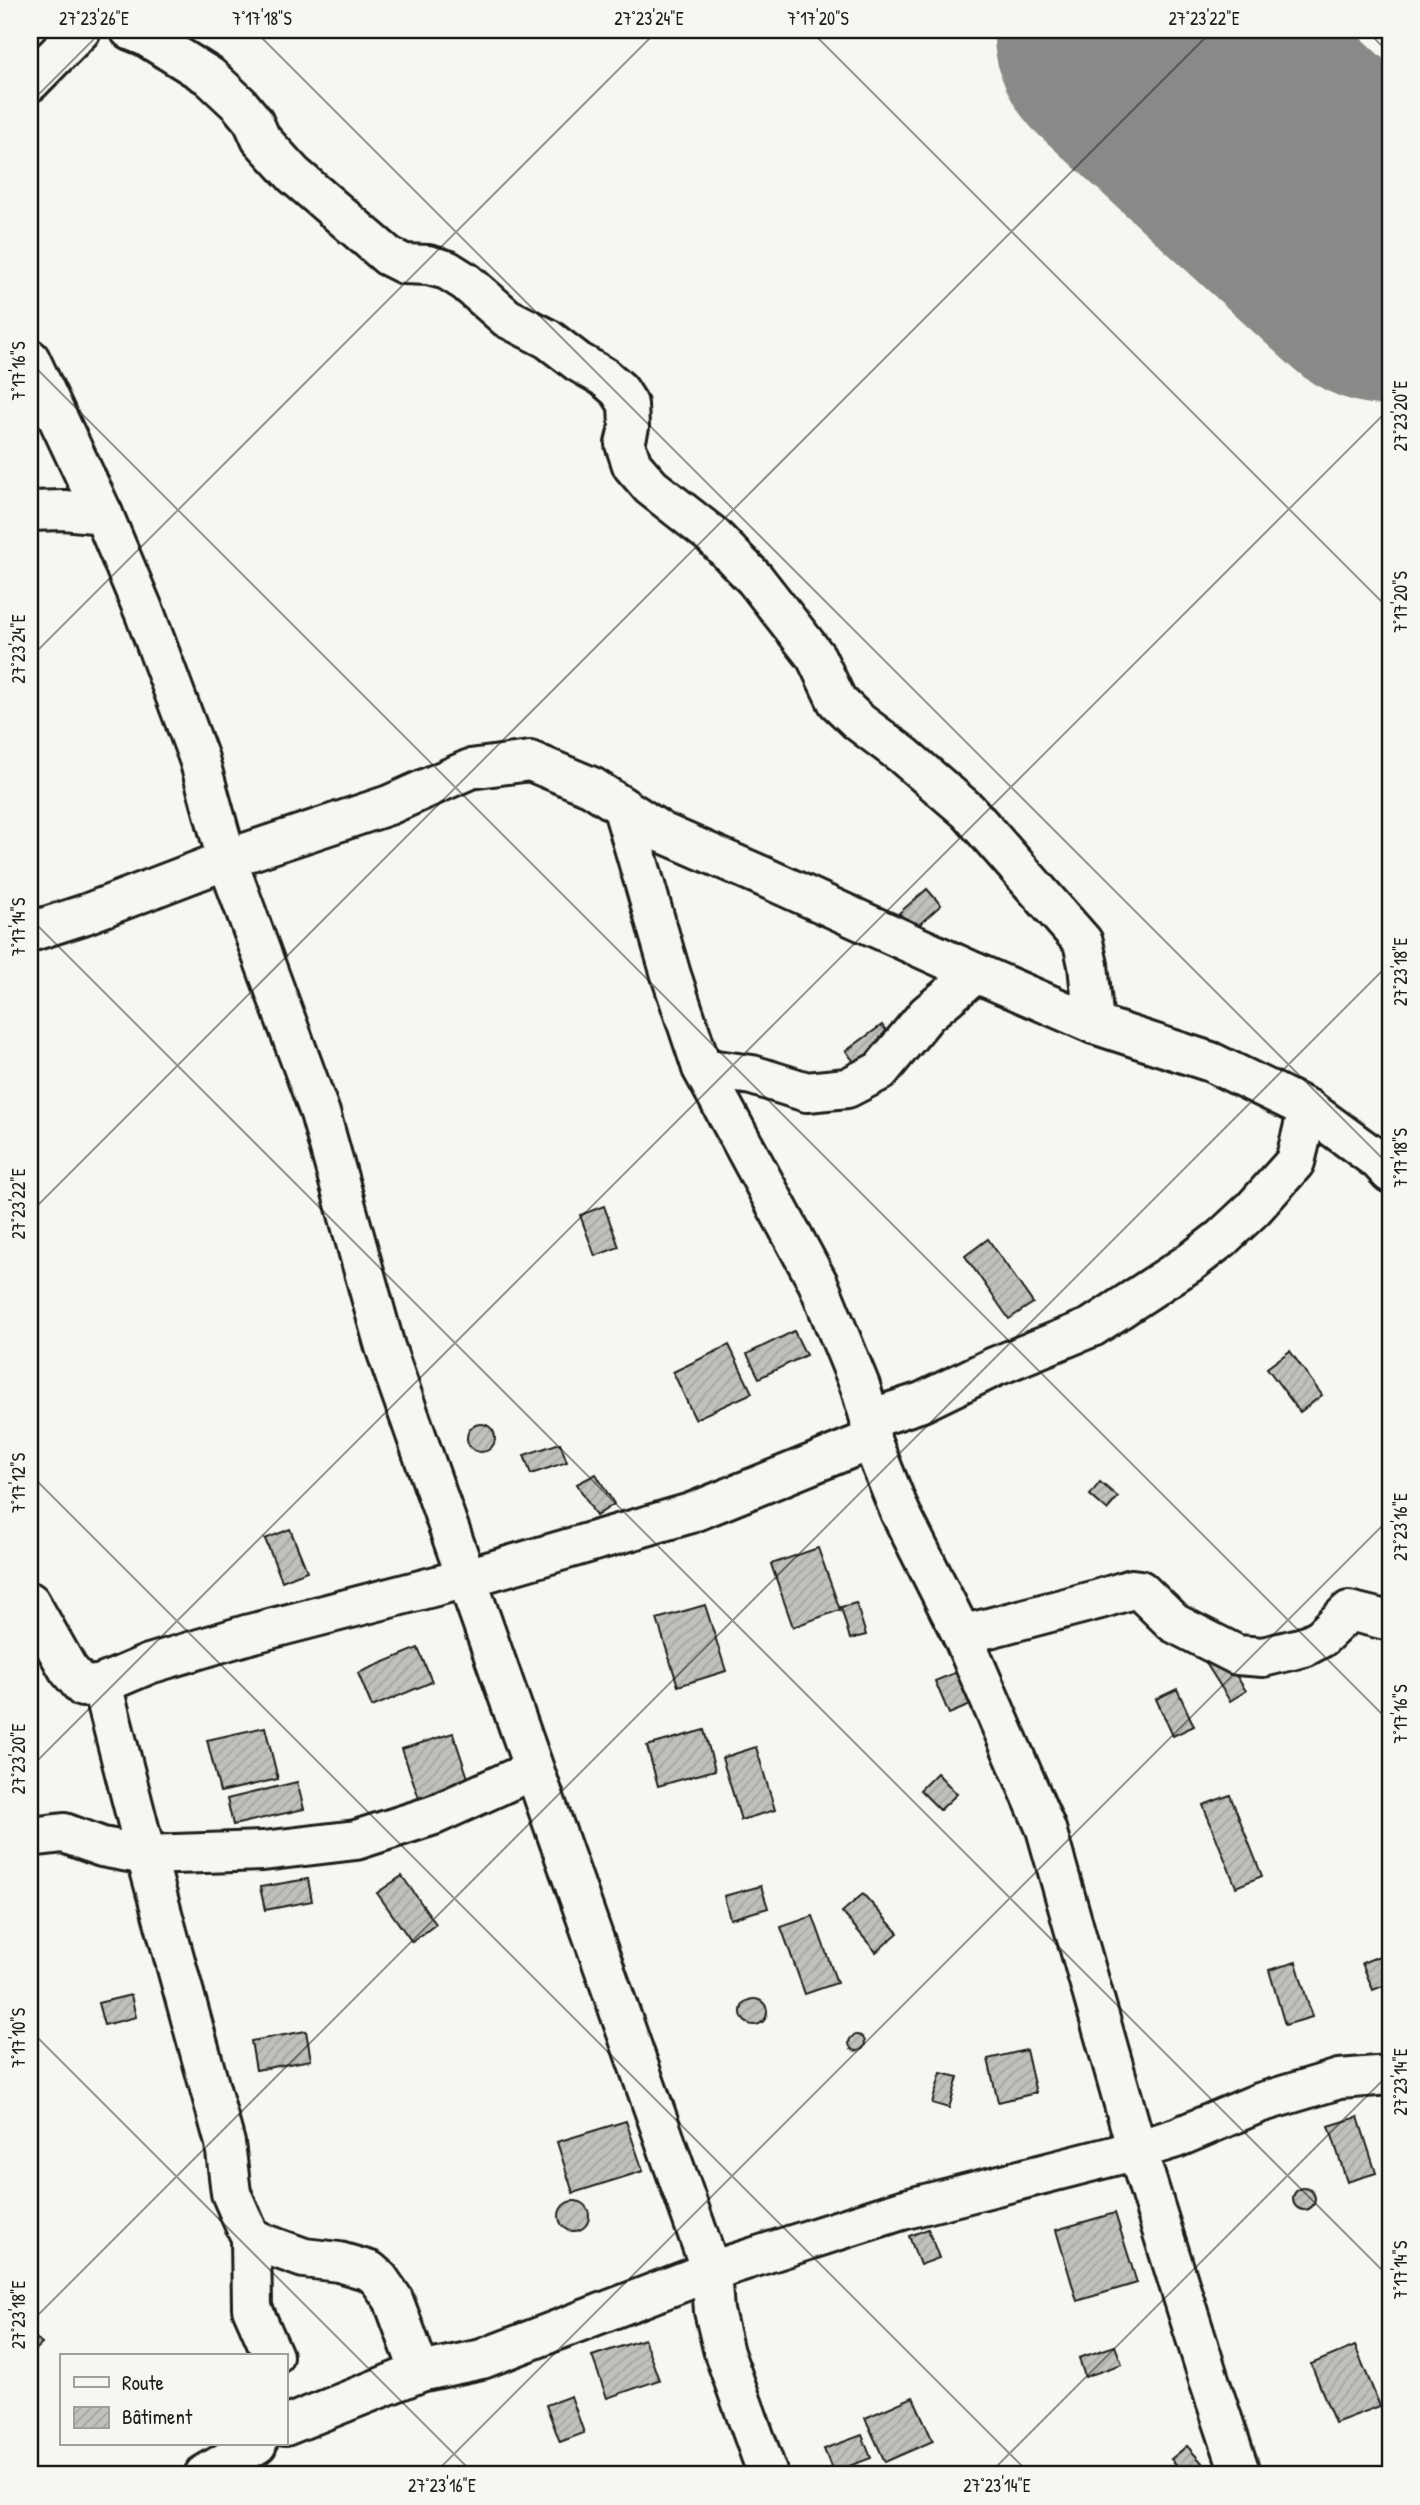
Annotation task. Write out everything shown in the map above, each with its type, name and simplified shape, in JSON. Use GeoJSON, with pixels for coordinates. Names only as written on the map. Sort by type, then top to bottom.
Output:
{"type":"FeatureCollection","features":[{"type":"Feature","properties":{"kind":"street"},"geometry":{"type":"LineString","coordinates":[[30,82],[81,30]]}},
{"type":"Feature","properties":{"kind":"street"},"geometry":{"type":"LineString","coordinates":[[130,30],[145,36],[209,76],[239,104],[253,121],[261,139],[294,175],[388,256],[404,264],[428,265],[447,271],[466,282],[507,318],[548,339],[619,390],[628,404],[629,427],[625,444],[632,465],[651,487],[712,535],[755,579],[816,657],[837,701],[968,811],[1083,942],[1094,1024]]}},
{"type":"Feature","properties":{"kind":"street"},"geometry":{"type":"LineString","coordinates":[[30,359],[103,514],[145,614],[199,759],[227,860],[320,1113],[385,1347],[711,2271],[714,2311],[724,2353],[768,2475]]}},
{"type":"Feature","properties":{"kind":"street"},"geometry":{"type":"LineString","coordinates":[[30,511],[64,510],[103,514]]}},
{"type":"Feature","properties":{"kind":"street"},"geometry":{"type":"LineString","coordinates":[[30,932],[83,915],[227,860],[389,805],[470,769],[530,761],[592,787],[663,833],[976,973],[1094,1024],[1211,1062],[1308,1109],[1379,1161],[1390,1173]]}},
{"type":"Feature","properties":{"kind":"street"},"geometry":{"type":"LineString","coordinates":[[623,809],[671,975],[702,1068],[818,1283],[860,1386],[871,1429],[900,1512],[962,1635],[1046,1829],[1137,2150],[1210,2386],[1241,2475]]}},
{"type":"Feature","properties":{"kind":"street"},"geometry":{"type":"LineString","coordinates":[[702,1068],[751,1075],[807,1092],[847,1088],[880,1071],[927,1014],[976,973]]}},
{"type":"Feature","properties":{"kind":"street"},"geometry":{"type":"LineString","coordinates":[[30,1602],[68,1669],[83,1687],[102,1684],[149,1664],[233,1639],[467,1578],[691,1513],[1006,1362],[1092,1327],[1191,1262],[1253,1209],[1295,1162],[1308,1109]]}},
{"type":"Feature","properties":{"kind":"street"},"geometry":{"type":"LineString","coordinates":[[962,1635],[1132,1588],[1140,1590],[1174,1623],[1237,1655],[1263,1657],[1304,1647],[1321,1638],[1349,1611],[1390,1621]]}},
{"type":"Feature","properties":{"kind":"street"},"geometry":{"type":"LineString","coordinates":[[102,1684],[225,2143],[231,2193],[251,2237],[251,2308],[272,2354]]}},
{"type":"Feature","properties":{"kind":"street"},"geometry":{"type":"LineString","coordinates":[[30,1836],[64,1833],[102,1847],[146,1855],[263,1851],[356,1840],[434,1815],[533,1770]]}},
{"type":"Feature","properties":{"kind":"street"},"geometry":{"type":"LineString","coordinates":[[287,2419],[420,2372],[482,2358],[711,2271],[902,2210],[1137,2150],[1259,2104],[1339,2079],[1390,2075]]}},
{"type":"Feature","properties":{"kind":"street"},"geometry":{"type":"LineString","coordinates":[[251,2237],[304,2258],[339,2262],[370,2271],[393,2299],[420,2372]]}},
{"type":"Feature","properties":{"kind":"street"},"geometry":{"type":"LineString","coordinates":[[204,2475],[254,2446]]}},
{"type":"Feature","properties":{"kind":"building"},"geometry":{"type":"Polygon","coordinates":[[[927,889],[941,905],[913,930],[899,913],[927,889]]]}},
{"type":"Feature","properties":{"kind":"building"},"geometry":{"type":"Polygon","coordinates":[[[882,1025],[896,1044],[860,1070],[846,1051],[882,1025]]]}},
{"type":"Feature","properties":{"kind":"building"},"geometry":{"type":"Polygon","coordinates":[[[604,1206],[619,1247],[595,1256],[580,1215],[604,1206]]]}},
{"type":"Feature","properties":{"kind":"building"},"geometry":{"type":"Polygon","coordinates":[[[988,1239],[1033,1303],[1009,1319],[965,1256],[988,1239]]]}},
{"type":"Feature","properties":{"kind":"building"},"geometry":{"type":"Polygon","coordinates":[[[794,1331],[806,1355],[759,1378],[747,1354],[794,1331]]]}},
{"type":"Feature","properties":{"kind":"building"},"geometry":{"type":"Polygon","coordinates":[[[729,1345],[752,1393],[695,1419],[673,1372],[729,1345]]]}},
{"type":"Feature","properties":{"kind":"building"},"geometry":{"type":"Polygon","coordinates":[[[1290,1351],[1322,1395],[1300,1412],[1267,1368],[1290,1351]]]}},
{"type":"Feature","properties":{"kind":"building"},"geometry":{"type":"Polygon","coordinates":[[[481,1424],[491,1428],[495,1438],[491,1448],[481,1452],[471,1448],[467,1438],[471,1428],[481,1424]]]}},
{"type":"Feature","properties":{"kind":"building"},"geometry":{"type":"Polygon","coordinates":[[[560,1443],[567,1462],[531,1474],[524,1455],[560,1443]]]}},
{"type":"Feature","properties":{"kind":"building"},"geometry":{"type":"Polygon","coordinates":[[[596,1474],[614,1504],[596,1516],[577,1484],[596,1474]]]}},
{"type":"Feature","properties":{"kind":"building"},"geometry":{"type":"Polygon","coordinates":[[[1100,1482],[1118,1497],[1107,1510],[1090,1495],[1100,1482]]]}},
{"type":"Feature","properties":{"kind":"building"},"geometry":{"type":"Polygon","coordinates":[[[290,1529],[307,1571],[282,1581],[265,1539],[290,1529]]]}},
{"type":"Feature","properties":{"kind":"building"},"geometry":{"type":"Polygon","coordinates":[[[818,1548],[840,1610],[793,1627],[771,1564],[818,1548]]]}},
{"type":"Feature","properties":{"kind":"building"},"geometry":{"type":"Polygon","coordinates":[[[856,1603],[866,1635],[850,1639],[841,1607],[856,1603]]]}},
{"type":"Feature","properties":{"kind":"building"},"geometry":{"type":"Polygon","coordinates":[[[705,1605],[726,1671],[678,1686],[657,1619],[705,1605]]]}},
{"type":"Feature","properties":{"kind":"building"},"geometry":{"type":"Polygon","coordinates":[[[418,1648],[432,1682],[372,1707],[358,1673],[418,1648]]]}},
{"type":"Feature","properties":{"kind":"building"},"geometry":{"type":"Polygon","coordinates":[[[1220,1650],[1246,1691],[1230,1701],[1204,1660],[1220,1650]]]}},
{"type":"Feature","properties":{"kind":"building"},"geometry":{"type":"Polygon","coordinates":[[[959,1671],[973,1704],[949,1714],[935,1681],[959,1671]]]}},
{"type":"Feature","properties":{"kind":"building"},"geometry":{"type":"Polygon","coordinates":[[[1177,1689],[1194,1726],[1173,1736],[1156,1699],[1177,1689]]]}},
{"type":"Feature","properties":{"kind":"building"},"geometry":{"type":"Polygon","coordinates":[[[265,1727],[278,1779],[220,1792],[207,1740],[265,1727]]]}},
{"type":"Feature","properties":{"kind":"building"},"geometry":{"type":"Polygon","coordinates":[[[704,1730],[715,1770],[658,1786],[647,1746],[704,1730]]]}},
{"type":"Feature","properties":{"kind":"building"},"geometry":{"type":"Polygon","coordinates":[[[453,1733],[471,1787],[421,1804],[402,1749],[453,1733]]]}},
{"type":"Feature","properties":{"kind":"building"},"geometry":{"type":"Polygon","coordinates":[[[756,1747],[775,1810],[741,1820],[722,1758],[756,1747]]]}},
{"type":"Feature","properties":{"kind":"building"},"geometry":{"type":"Polygon","coordinates":[[[937,1773],[957,1794],[940,1810],[920,1790],[937,1773]]]}},
{"type":"Feature","properties":{"kind":"building"},"geometry":{"type":"Polygon","coordinates":[[[297,1782],[304,1809],[233,1825],[227,1799],[297,1782]]]}},
{"type":"Feature","properties":{"kind":"building"},"geometry":{"type":"Polygon","coordinates":[[[1230,1795],[1262,1876],[1236,1887],[1203,1805],[1230,1795]]]}},
{"type":"Feature","properties":{"kind":"building"},"geometry":{"type":"Polygon","coordinates":[[[402,1876],[436,1924],[412,1942],[377,1893],[402,1876]]]}},
{"type":"Feature","properties":{"kind":"building"},"geometry":{"type":"Polygon","coordinates":[[[308,1879],[312,1901],[265,1910],[260,1887],[308,1879]]]}},
{"type":"Feature","properties":{"kind":"building"},"geometry":{"type":"Polygon","coordinates":[[[761,1886],[768,1908],[730,1919],[724,1896],[761,1886]]]}},
{"type":"Feature","properties":{"kind":"building"},"geometry":{"type":"Polygon","coordinates":[[[863,1894],[898,1933],[876,1952],[842,1912],[863,1894]]]}},
{"type":"Feature","properties":{"kind":"building"},"geometry":{"type":"Polygon","coordinates":[[[813,1916],[837,1983],[805,1994],[781,1927],[813,1916]]]}},
{"type":"Feature","properties":{"kind":"building"},"geometry":{"type":"Polygon","coordinates":[[[1384,1954],[1390,1969],[1390,1983],[1373,1990],[1362,1963],[1384,1954]]]}},
{"type":"Feature","properties":{"kind":"building"},"geometry":{"type":"Polygon","coordinates":[[[1296,1962],[1312,2017],[1285,2025],[1269,1970],[1296,1962]]]}},
{"type":"Feature","properties":{"kind":"building"},"geometry":{"type":"Polygon","coordinates":[[[131,1995],[136,2017],[104,2025],[98,2003],[131,1995]]]}},
{"type":"Feature","properties":{"kind":"building"},"geometry":{"type":"Polygon","coordinates":[[[754,1999],[763,2003],[767,2012],[763,2021],[754,2025],[745,2021],[741,2012],[745,2003],[754,1999]]]}},
{"type":"Feature","properties":{"kind":"building"},"geometry":{"type":"Polygon","coordinates":[[[306,2031],[311,2060],[256,2070],[251,2041],[306,2031]]]}},
{"type":"Feature","properties":{"kind":"building"},"geometry":{"type":"Polygon","coordinates":[[[854,2035],[860,2035],[865,2043],[863,2049],[854,2051],[849,2046],[849,2040],[854,2035]]]}},
{"type":"Feature","properties":{"kind":"building"},"geometry":{"type":"Polygon","coordinates":[[[1026,2050],[1036,2093],[998,2102],[988,2059],[1026,2050]]]}},
{"type":"Feature","properties":{"kind":"building"},"geometry":{"type":"Polygon","coordinates":[[[941,2073],[958,2077],[949,2108],[932,2103],[941,2073]]]}},
{"type":"Feature","properties":{"kind":"building"},"geometry":{"type":"Polygon","coordinates":[[[1358,2117],[1376,2173],[1347,2182],[1329,2126],[1358,2117]]]}},
{"type":"Feature","properties":{"kind":"building"},"geometry":{"type":"Polygon","coordinates":[[[626,2121],[643,2171],[573,2193],[557,2142],[626,2121]]]}},
{"type":"Feature","properties":{"kind":"building"},"geometry":{"type":"Polygon","coordinates":[[[1304,2188],[1314,2195],[1315,2199],[1308,2209],[1304,2210],[1294,2203],[1293,2199],[1300,2189],[1304,2188]]]}},
{"type":"Feature","properties":{"kind":"building"},"geometry":{"type":"Polygon","coordinates":[[[574,2201],[585,2205],[589,2216],[585,2227],[574,2231],[563,2227],[559,2216],[563,2205],[574,2201]]]}},
{"type":"Feature","properties":{"kind":"building"},"geometry":{"type":"Polygon","coordinates":[[[1115,2213],[1137,2283],[1077,2301],[1056,2230],[1115,2213]]]}},
{"type":"Feature","properties":{"kind":"building"},"geometry":{"type":"Polygon","coordinates":[[[928,2229],[939,2258],[920,2265],[909,2236],[928,2229]]]}},
{"type":"Feature","properties":{"kind":"building"},"geometry":{"type":"Polygon","coordinates":[[[30,2332],[42,2344],[30,2355],[30,2332]]]}},
{"type":"Feature","properties":{"kind":"building"},"geometry":{"type":"Polygon","coordinates":[[[644,2339],[659,2380],[607,2398],[592,2356],[644,2339]]]}},
{"type":"Feature","properties":{"kind":"building"},"geometry":{"type":"Polygon","coordinates":[[[1115,2346],[1122,2364],[1085,2377],[1079,2358],[1115,2346]]]}},
{"type":"Feature","properties":{"kind":"building"},"geometry":{"type":"Polygon","coordinates":[[[1355,2346],[1380,2406],[1335,2423],[1311,2364],[1355,2346]]]}},
{"type":"Feature","properties":{"kind":"building"},"geometry":{"type":"Polygon","coordinates":[[[571,2396],[584,2433],[560,2442],[546,2405],[571,2396]]]}},
{"type":"Feature","properties":{"kind":"building"},"geometry":{"type":"Polygon","coordinates":[[[913,2397],[933,2441],[885,2462],[865,2418],[913,2397]]]}},
{"type":"Feature","properties":{"kind":"building"},"geometry":{"type":"Polygon","coordinates":[[[862,2435],[871,2458],[833,2472],[824,2449],[862,2435]]]}},
{"type":"Feature","properties":{"kind":"building"},"geometry":{"type":"Polygon","coordinates":[[[1187,2446],[1204,2465],[1194,2475],[1186,2475],[1171,2459],[1187,2446]]]}},
{"type":"Feature","properties":{"kind":"building"},"geometry":{"type":"Polygon","coordinates":[[[1390,2466],[1390,2475],[1367,2475],[1390,2466]]]}},
{"type":"Feature","properties":{"kind":"runway"},"geometry":{"type":"LineString","coordinates":[[1138,30],[1390,261]]}}]}
